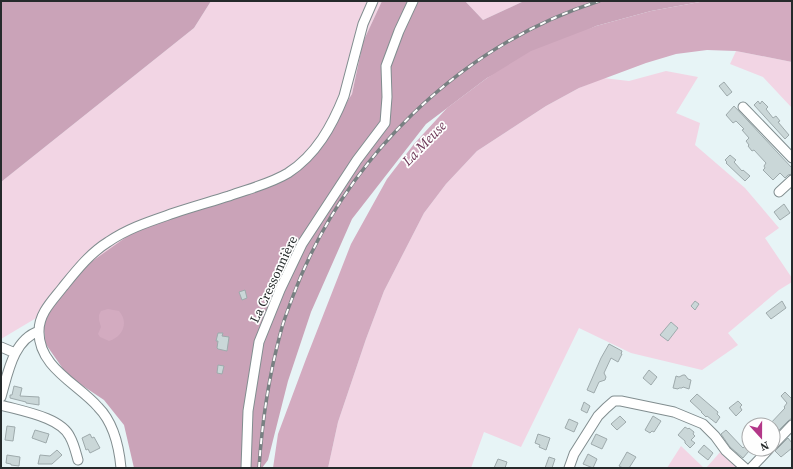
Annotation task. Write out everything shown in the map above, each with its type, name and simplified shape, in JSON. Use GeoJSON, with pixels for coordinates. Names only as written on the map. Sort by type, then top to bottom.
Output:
{"type":"FeatureCollection","features":[{"type":"Feature","properties":{"kind":"street"},"geometry":{"type":"LineString","coordinates":[[121,468],[120,455],[112,429],[99,407],[56,370],[46,356],[40,341],[39,330],[40,322],[44,313],[80,267],[106,243],[116,236],[138,226],[265,184],[287,173],[306,158],[321,141],[344,96],[363,24],[373,1]]}},
{"type":"Feature","properties":{"kind":"street","name":"La Cressonnière"},"geometry":{"type":"LineString","coordinates":[[246,468],[248,411],[259,342],[280,290],[302,244],[357,160],[385,123],[387,97],[386,66],[399,31],[413,1]]}},
{"type":"Feature","properties":{"kind":"street"},"geometry":{"type":"LineString","coordinates":[[743,107],[792,158]]}},
{"type":"Feature","properties":{"kind":"street"},"geometry":{"type":"LineString","coordinates":[[778,192],[792,180]]}},
{"type":"Feature","properties":{"kind":"street"},"geometry":{"type":"LineString","coordinates":[[1,397],[15,353],[23,341],[39,330]]}},
{"type":"Feature","properties":{"kind":"street"},"geometry":{"type":"LineString","coordinates":[[1,346],[15,353]]}},
{"type":"Feature","properties":{"kind":"street"},"geometry":{"type":"LineString","coordinates":[[568,468],[574,454],[598,416],[614,402],[621,401],[674,412],[703,424],[715,436],[726,451],[745,468]]}},
{"type":"Feature","properties":{"kind":"street"},"geometry":{"type":"LineString","coordinates":[[1,405],[38,416],[62,426],[70,436],[78,460]]}},
{"type":"Feature","properties":{"kind":"street"},"geometry":{"type":"LineString","coordinates":[[781,437],[792,425]]}},
{"type":"Feature","properties":{"kind":"street"},"geometry":{"type":"LineString","coordinates":[[757,466],[763,457]]}},
{"type":"Feature","properties":{"kind":"shaded area"},"geometry":{"type":"Polygon","coordinates":[[[1,1],[211,1],[194,28],[1,182],[1,1]]]}},
{"type":"Feature","properties":{"kind":"shaded area"},"geometry":{"type":"Polygon","coordinates":[[[211,1],[382,1],[363,42],[352,94],[317,149],[270,187],[194,210],[43,314],[1,339],[1,182],[194,28],[211,1]]]}},
{"type":"Feature","properties":{"kind":"shaded area"},"geometry":{"type":"Polygon","coordinates":[[[382,1],[465,1],[483,20],[524,1],[705,1],[651,11],[596,26],[487,78],[426,124],[352,219],[311,312],[288,381],[268,460],[262,468],[134,468],[124,425],[104,400],[68,376],[45,343],[43,314],[77,272],[132,233],[194,210],[270,187],[317,149],[352,94],[363,42],[382,1]]]}},
{"type":"Feature","properties":{"kind":"shaded area"},"geometry":{"type":"Polygon","coordinates":[[[465,1],[524,1],[483,20],[465,1]]]}},
{"type":"Feature","properties":{"kind":"shaded area"},"geometry":{"type":"Polygon","coordinates":[[[736,51],[792,62],[792,108],[763,77],[730,64],[736,51]]]}},
{"type":"Feature","properties":{"kind":"shaded area"},"geometry":{"type":"Polygon","coordinates":[[[666,71],[698,77],[676,113],[700,123],[695,145],[745,188],[779,228],[765,238],[792,278],[792,282],[779,290],[728,333],[738,345],[702,370],[631,353],[579,328],[521,447],[484,432],[471,468],[328,468],[338,422],[384,291],[424,213],[446,184],[477,151],[546,106],[579,88],[603,78],[629,81],[666,71]]]}},
{"type":"Feature","properties":{"kind":"shaded area"},"geometry":{"type":"Polygon","coordinates":[[[681,446],[704,468],[667,468],[681,446]]]}},
{"type":"Feature","properties":{"kind":"shaded area"},"geometry":{"type":"Polygon","coordinates":[[[722,450],[741,468],[706,468],[722,450]]]}},
{"type":"Feature","properties":{"kind":"water","name":"La Meuse"},"geometry":{"type":"Polygon","coordinates":[[[705,1],[792,2],[792,62],[736,51],[707,50],[676,54],[646,63],[579,88],[546,106],[477,151],[446,184],[424,213],[384,291],[338,422],[328,468],[273,468],[278,434],[351,244],[387,179],[414,144],[447,108],[487,78],[531,51],[596,26],[651,11],[705,1]]]}},
{"type":"Feature","properties":{"kind":"water"},"geometry":{"type":"Polygon","coordinates":[[[108,309],[119,311],[124,320],[121,333],[109,341],[100,337],[98,334],[101,327],[99,315],[101,311],[108,309]]]}},
{"type":"Feature","properties":{"kind":"building"},"geometry":{"type":"Polygon","coordinates":[[[724,82],[732,92],[727,96],[719,86],[724,82]]]}},
{"type":"Feature","properties":{"kind":"building"},"geometry":{"type":"Polygon","coordinates":[[[758,101],[760,104],[762,101],[768,107],[766,109],[773,118],[776,116],[780,121],[778,122],[789,135],[785,139],[754,105],[758,101]]]}},
{"type":"Feature","properties":{"kind":"building"},"geometry":{"type":"Polygon","coordinates":[[[734,106],[792,168],[792,174],[785,178],[780,173],[773,180],[763,170],[766,163],[754,150],[752,151],[748,146],[749,145],[746,141],[749,138],[742,130],[744,129],[736,121],[733,123],[726,115],[734,106]]]}},
{"type":"Feature","properties":{"kind":"building"},"geometry":{"type":"Polygon","coordinates":[[[730,155],[736,160],[734,162],[742,171],[743,170],[750,176],[745,181],[726,163],[727,162],[725,160],[730,155]]]}},
{"type":"Feature","properties":{"kind":"building"},"geometry":{"type":"Polygon","coordinates":[[[784,204],[790,213],[780,220],[774,212],[784,204]]]}},
{"type":"Feature","properties":{"kind":"building"},"geometry":{"type":"Polygon","coordinates":[[[245,290],[247,298],[242,300],[239,292],[245,290]]]}},
{"type":"Feature","properties":{"kind":"building"},"geometry":{"type":"Polygon","coordinates":[[[695,301],[699,304],[695,310],[691,306],[695,301]]]}},
{"type":"Feature","properties":{"kind":"building"},"geometry":{"type":"Polygon","coordinates":[[[782,301],[786,308],[771,319],[766,313],[782,301]]]}},
{"type":"Feature","properties":{"kind":"building"},"geometry":{"type":"Polygon","coordinates":[[[671,322],[678,328],[668,341],[660,335],[671,322]]]}},
{"type":"Feature","properties":{"kind":"building"},"geometry":{"type":"Polygon","coordinates":[[[218,333],[223,333],[222,336],[229,337],[227,351],[217,348],[218,341],[216,341],[218,333]]]}},
{"type":"Feature","properties":{"kind":"building"},"geometry":{"type":"Polygon","coordinates":[[[609,344],[622,351],[622,354],[618,362],[611,358],[604,373],[606,377],[605,380],[599,382],[594,393],[587,390],[609,344]]]}},
{"type":"Feature","properties":{"kind":"building"},"geometry":{"type":"Polygon","coordinates":[[[218,365],[224,366],[222,374],[217,373],[218,365]]]}},
{"type":"Feature","properties":{"kind":"building"},"geometry":{"type":"Polygon","coordinates":[[[649,370],[657,377],[651,385],[643,378],[649,370]]]}},
{"type":"Feature","properties":{"kind":"building"},"geometry":{"type":"Polygon","coordinates":[[[683,375],[691,380],[689,389],[683,387],[678,389],[673,388],[676,376],[679,377],[683,375]]]}},
{"type":"Feature","properties":{"kind":"building"},"geometry":{"type":"Polygon","coordinates":[[[14,386],[22,388],[20,396],[39,397],[39,405],[10,398],[14,386]]]}},
{"type":"Feature","properties":{"kind":"building"},"geometry":{"type":"Polygon","coordinates":[[[785,392],[792,399],[792,418],[781,428],[781,417],[777,417],[785,408],[784,407],[787,403],[781,396],[785,392]]]}},
{"type":"Feature","properties":{"kind":"building"},"geometry":{"type":"Polygon","coordinates":[[[697,394],[718,412],[717,414],[720,417],[716,423],[707,416],[706,417],[690,401],[697,394]]]}},
{"type":"Feature","properties":{"kind":"building"},"geometry":{"type":"Polygon","coordinates":[[[738,401],[742,405],[740,407],[742,410],[736,416],[729,408],[738,401]]]}},
{"type":"Feature","properties":{"kind":"building"},"geometry":{"type":"Polygon","coordinates":[[[584,402],[590,406],[587,413],[581,410],[584,402]]]}},
{"type":"Feature","properties":{"kind":"building"},"geometry":{"type":"Polygon","coordinates":[[[620,416],[626,422],[617,430],[611,424],[620,416]]]}},
{"type":"Feature","properties":{"kind":"building"},"geometry":{"type":"Polygon","coordinates":[[[653,416],[661,421],[654,432],[652,431],[650,433],[645,430],[653,416]]]}},
{"type":"Feature","properties":{"kind":"building"},"geometry":{"type":"Polygon","coordinates":[[[569,419],[578,423],[574,432],[565,428],[569,419]]]}},
{"type":"Feature","properties":{"kind":"building"},"geometry":{"type":"Polygon","coordinates":[[[7,426],[15,427],[13,441],[5,440],[7,426]]]}},
{"type":"Feature","properties":{"kind":"building"},"geometry":{"type":"Polygon","coordinates":[[[685,427],[694,432],[693,434],[695,436],[691,440],[695,443],[690,448],[678,435],[685,427]]]}},
{"type":"Feature","properties":{"kind":"building"},"geometry":{"type":"Polygon","coordinates":[[[35,430],[49,434],[46,443],[32,438],[35,430]]]}},
{"type":"Feature","properties":{"kind":"building"},"geometry":{"type":"Polygon","coordinates":[[[726,430],[741,446],[741,456],[730,447],[721,434],[726,430]]]}},
{"type":"Feature","properties":{"kind":"building"},"geometry":{"type":"Polygon","coordinates":[[[90,434],[92,438],[94,437],[100,448],[90,453],[88,449],[86,450],[82,438],[90,434]]]}},
{"type":"Feature","properties":{"kind":"building"},"geometry":{"type":"Polygon","coordinates":[[[538,434],[550,438],[546,450],[539,447],[540,445],[535,443],[538,434]]]}},
{"type":"Feature","properties":{"kind":"building"},"geometry":{"type":"Polygon","coordinates":[[[596,434],[607,439],[602,449],[591,444],[596,434]]]}},
{"type":"Feature","properties":{"kind":"building"},"geometry":{"type":"Polygon","coordinates":[[[788,438],[792,443],[792,448],[781,457],[781,445],[788,438]]]}},
{"type":"Feature","properties":{"kind":"building"},"geometry":{"type":"Polygon","coordinates":[[[704,445],[713,453],[708,460],[698,452],[704,445]]]}},
{"type":"Feature","properties":{"kind":"building"},"geometry":{"type":"Polygon","coordinates":[[[57,450],[62,455],[52,464],[38,464],[40,455],[50,456],[57,450]]]}},
{"type":"Feature","properties":{"kind":"building"},"geometry":{"type":"Polygon","coordinates":[[[627,452],[636,457],[629,468],[623,468],[619,466],[627,452]]]}},
{"type":"Feature","properties":{"kind":"building"},"geometry":{"type":"Polygon","coordinates":[[[588,454],[597,459],[593,468],[583,464],[588,454]]]}},
{"type":"Feature","properties":{"kind":"building"},"geometry":{"type":"Polygon","coordinates":[[[7,455],[20,457],[19,466],[6,463],[7,455]]]}},
{"type":"Feature","properties":{"kind":"building"},"geometry":{"type":"Polygon","coordinates":[[[549,457],[555,459],[552,468],[545,468],[549,457]]]}},
{"type":"Feature","properties":{"kind":"building"},"geometry":{"type":"Polygon","coordinates":[[[498,459],[507,462],[505,468],[494,468],[498,459]]]}},
{"type":"Feature","properties":{"kind":"railway"},"geometry":{"type":"LineString","coordinates":[[259,468],[262,433],[273,364],[284,322],[293,296],[315,246],[343,198],[375,154],[413,114],[454,78],[499,47],[548,21],[599,1]]}}]}
